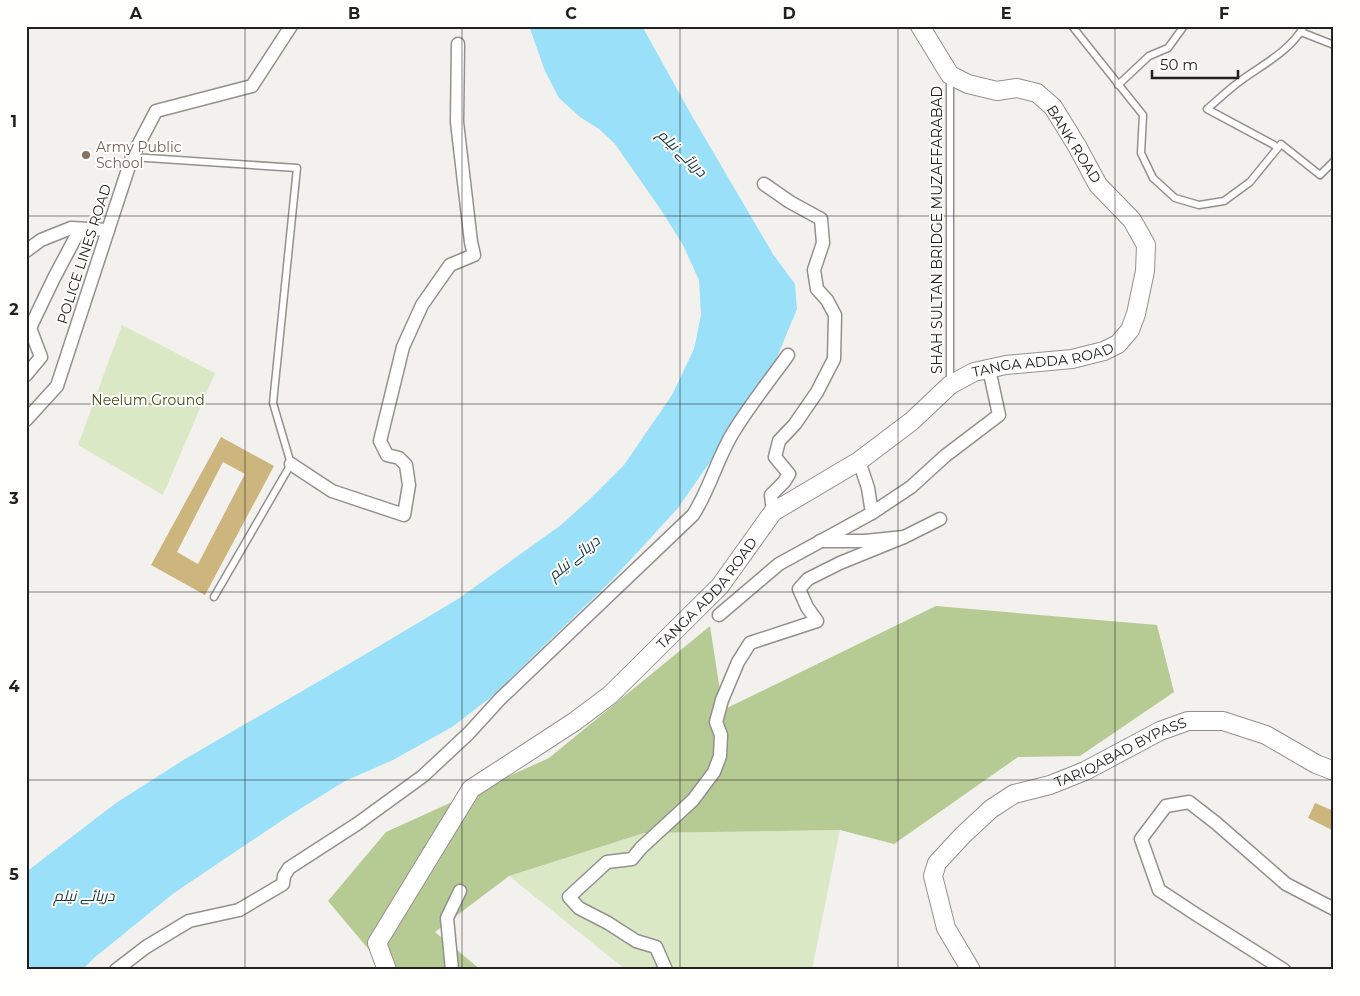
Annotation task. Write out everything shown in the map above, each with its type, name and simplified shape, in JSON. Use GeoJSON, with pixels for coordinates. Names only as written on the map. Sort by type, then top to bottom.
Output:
{"type":"FeatureCollection","features":[{"type":"Feature","properties":{"kind":"main road"},"geometry":{"type":"LineString","coordinates":[[920,26],[950,75]]}},
{"type":"Feature","properties":{"kind":"main road","name":"BANK ROAD"},"geometry":{"type":"LineString","coordinates":[[950,75],[968,84],[997,91],[1017,88],[1037,92],[1054,107],[1098,185],[1132,220],[1146,245],[1145,271],[1136,314],[1130,330]]}},
{"type":"Feature","properties":{"kind":"main road","name":"TANGA ADDA ROAD"},"geometry":{"type":"LineString","coordinates":[[386,970],[378,942],[472,790],[574,722],[610,694],[720,586],[773,512],[859,461],[912,421],[950,385],[974,372],[1006,365],[1072,359],[1104,351],[1118,344],[1130,330]]}},
{"type":"Feature","properties":{"kind":"main road","name":"TARIQABAD BYPASS"},"geometry":{"type":"LineString","coordinates":[[971,970],[946,928],[933,876],[937,863],[963,835],[991,809],[1014,794],[1050,785],[1085,771],[1160,731],[1188,720],[1223,721],[1266,735],[1316,764],[1334,772]]}},
{"type":"Feature","properties":{"kind":"street","name":"POLICE LINES ROAD"},"geometry":{"type":"LineString","coordinates":[[26,420],[57,386],[132,156],[156,111],[252,86],[291,26]]}},
{"type":"Feature","properties":{"kind":"street"},"geometry":{"type":"LineString","coordinates":[[291,464],[332,491],[404,515],[409,485],[406,465],[399,458],[387,455],[380,441],[403,347],[422,305],[450,265],[474,255],[457,122],[458,44]]}},
{"type":"Feature","properties":{"kind":"street"},"geometry":{"type":"LineString","coordinates":[[764,184],[821,220],[823,244],[814,270],[817,289],[827,300],[835,315],[834,359],[817,392],[795,424],[779,441],[775,457],[789,474],[771,495],[773,512]]}},
{"type":"Feature","properties":{"kind":"street"},"geometry":{"type":"LineString","coordinates":[[26,251],[41,240],[71,228],[108,230]]}},
{"type":"Feature","properties":{"kind":"street"},"geometry":{"type":"LineString","coordinates":[[26,375],[41,357],[30,328],[80,228]]}},
{"type":"Feature","properties":{"kind":"street"},"geometry":{"type":"LineString","coordinates":[[116,970],[146,947],[189,921],[239,910],[283,884],[284,876],[289,868],[357,824],[422,776],[469,733],[500,699],[693,515],[704,498],[717,462],[734,431],[788,355]]}},
{"type":"Feature","properties":{"kind":"street"},"geometry":{"type":"LineString","coordinates":[[719,615],[779,564],[872,513],[911,487],[945,456],[999,415],[989,369]]}},
{"type":"Feature","properties":{"kind":"street"},"geometry":{"type":"LineString","coordinates":[[859,461],[868,488],[872,513]]}},
{"type":"Feature","properties":{"kind":"street"},"geometry":{"type":"LineString","coordinates":[[666,970],[656,947],[636,941],[608,923],[579,908],[569,897],[607,862],[632,859],[641,848],[693,800],[714,772],[720,756],[721,735],[716,722],[722,700],[738,662],[750,642],[817,621],[799,589],[808,579],[940,519]]}},
{"type":"Feature","properties":{"kind":"street"},"geometry":{"type":"LineString","coordinates":[[818,541],[865,541],[904,537]]}},
{"type":"Feature","properties":{"kind":"street"},"geometry":{"type":"LineString","coordinates":[[1284,970],[1159,890],[1141,839],[1166,806],[1189,802],[1286,884],[1334,909]]}},
{"type":"Feature","properties":{"kind":"street"},"geometry":{"type":"LineString","coordinates":[[452,970],[446,918],[460,891]]}},
{"type":"Feature","properties":{"kind":"lane"},"geometry":{"type":"LineString","coordinates":[[1072,26],[1143,115],[1141,153],[1153,178],[1175,198],[1199,205],[1224,201],[1250,182],[1282,144],[1320,175],[1334,161]]}},
{"type":"Feature","properties":{"kind":"lane"},"geometry":{"type":"LineString","coordinates":[[1119,85],[1149,56],[1168,48],[1184,26]]}},
{"type":"Feature","properties":{"kind":"lane"},"geometry":{"type":"LineString","coordinates":[[1274,145],[1207,109],[1242,80],[1277,56],[1303,29],[1334,45]]}},
{"type":"Feature","properties":{"kind":"lane","name":"SHAH SULTAN BRIDGE MUZAFFARABAD"},"geometry":{"type":"LineString","coordinates":[[950,75],[950,385]]}},
{"type":"Feature","properties":{"kind":"lane"},"geometry":{"type":"LineString","coordinates":[[132,156],[297,168],[273,403],[291,464],[214,597]]}},
{"type":"Feature","properties":{"kind":"green space","name":"Neelum Ground"},"geometry":{"type":"Polygon","coordinates":[[[122,325],[215,373],[163,495],[78,445],[122,325]]]}},
{"type":"Feature","properties":{"kind":"green space"},"geometry":{"type":"Polygon","coordinates":[[[936,606],[1157,625],[1174,692],[1080,756],[1018,757],[894,844],[840,830],[644,833],[509,876],[435,932],[481,970],[386,970],[328,901],[386,832],[549,758],[710,626],[723,710],[936,606]]]}},
{"type":"Feature","properties":{"kind":"green space"},"geometry":{"type":"Polygon","coordinates":[[[840,830],[812,970],[626,970],[509,876],[644,833],[840,830]]]}},
{"type":"Feature","properties":{"kind":"water","name":"دریائے نیلم"},"geometry":{"type":"Polygon","coordinates":[[[529,26],[642,26],[773,254],[795,284],[797,309],[775,362],[678,508],[612,580],[490,698],[452,727],[393,760],[345,781],[287,817],[174,893],[94,958],[82,970],[26,970],[26,872],[116,803],[185,759],[458,599],[561,525],[624,465],[672,395],[694,349],[701,315],[699,280],[683,245],[615,144],[559,98],[545,71],[529,26]]]}},
{"type":"Feature","properties":{"kind":"building"},"geometry":{"type":"Polygon","coordinates":[[[221,437],[274,466],[205,595],[151,565],[221,437]],[[223,462],[177,552],[198,564],[245,474],[223,462]]]}},
{"type":"Feature","properties":{"kind":"building"},"geometry":{"type":"Polygon","coordinates":[[[1315,803],[1334,811],[1334,831],[1308,818],[1315,803]]]}},
{"type":"Feature","properties":{"kind":"place","name":"Army Public School"},"geometry":{"type":"Point","coordinates":[86,155]}}]}
